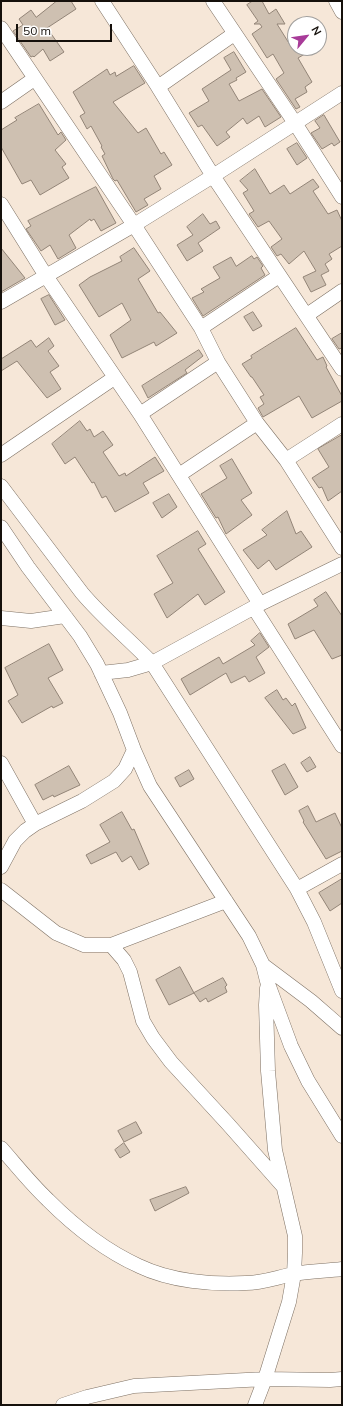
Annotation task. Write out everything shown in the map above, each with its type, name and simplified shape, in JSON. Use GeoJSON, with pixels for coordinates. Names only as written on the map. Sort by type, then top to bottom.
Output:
{"type":"FeatureCollection","features":[{"type":"Feature","properties":{"kind":"street"},"geometry":{"type":"LineString","coordinates":[[102,1],[158,87],[213,176],[342,369]]}},
{"type":"Feature","properties":{"kind":"street"},"geometry":{"type":"LineString","coordinates":[[213,1],[295,123],[342,197]]}},
{"type":"Feature","properties":{"kind":"street"},"geometry":{"type":"LineString","coordinates":[[336,1],[342,12]]}},
{"type":"Feature","properties":{"kind":"street"},"geometry":{"type":"LineString","coordinates":[[1,28],[34,79],[134,224],[201,328],[218,362],[257,423],[286,460],[342,548]]}},
{"type":"Feature","properties":{"kind":"street"},"geometry":{"type":"LineString","coordinates":[[158,87],[234,34]]}},
{"type":"Feature","properties":{"kind":"street"},"geometry":{"type":"LineString","coordinates":[[1,102],[34,79]]}},
{"type":"Feature","properties":{"kind":"street"},"geometry":{"type":"LineString","coordinates":[[1,302],[213,176],[342,93]]}},
{"type":"Feature","properties":{"kind":"street"},"geometry":{"type":"LineString","coordinates":[[1,204],[46,276],[114,378],[140,414],[179,475],[342,746]]}},
{"type":"Feature","properties":{"kind":"street"},"geometry":{"type":"LineString","coordinates":[[201,328],[280,276]]}},
{"type":"Feature","properties":{"kind":"street"},"geometry":{"type":"LineString","coordinates":[[307,315],[342,291]]}},
{"type":"Feature","properties":{"kind":"street"},"geometry":{"type":"LineString","coordinates":[[140,414],[218,362]]}},
{"type":"Feature","properties":{"kind":"street"},"geometry":{"type":"LineString","coordinates":[[1,455],[114,378]]}},
{"type":"Feature","properties":{"kind":"street"},"geometry":{"type":"LineString","coordinates":[[179,475],[257,423]]}},
{"type":"Feature","properties":{"kind":"street"},"geometry":{"type":"LineString","coordinates":[[286,460],[342,424]]}},
{"type":"Feature","properties":{"kind":"street"},"geometry":{"type":"LineString","coordinates":[[1,486],[96,610],[134,644],[152,663],[296,889],[314,922],[342,991]]}},
{"type":"Feature","properties":{"kind":"street"},"geometry":{"type":"LineString","coordinates":[[1,527],[28,567],[80,636],[101,672],[120,713],[150,786],[249,936],[263,965],[267,981],[296,1056],[308,1081],[342,1136]]}},
{"type":"Feature","properties":{"kind":"street"},"geometry":{"type":"LineString","coordinates":[[101,672],[128,670],[152,663],[257,606],[342,564]]}},
{"type":"Feature","properties":{"kind":"street"},"geometry":{"type":"LineString","coordinates":[[1,618],[31,621],[65,616]]}},
{"type":"Feature","properties":{"kind":"street"},"geometry":{"type":"LineString","coordinates":[[1,867],[16,841],[25,831],[35,824],[82,801],[114,781],[125,769],[134,750]]}},
{"type":"Feature","properties":{"kind":"street"},"geometry":{"type":"LineString","coordinates":[[1,763],[35,824]]}},
{"type":"Feature","properties":{"kind":"street"},"geometry":{"type":"LineString","coordinates":[[296,889],[342,864]]}},
{"type":"Feature","properties":{"kind":"street"},"geometry":{"type":"LineString","coordinates":[[1,890],[56,933],[84,945],[111,945],[226,901]]}},
{"type":"Feature","properties":{"kind":"street"},"geometry":{"type":"LineString","coordinates":[[111,945],[124,960],[130,972],[143,1021],[152,1038],[171,1062],[283,1186]]}},
{"type":"Feature","properties":{"kind":"street"},"geometry":{"type":"LineString","coordinates":[[263,965],[342,1028]]}},
{"type":"Feature","properties":{"kind":"street"},"geometry":{"type":"LineString","coordinates":[[255,1405],[265,1379],[289,1302],[294,1274],[295,1236],[275,1150],[270,1100],[266,1005],[267,981]]}},
{"type":"Feature","properties":{"kind":"street"},"geometry":{"type":"LineString","coordinates":[[1,1148],[47,1200],[100,1243],[116,1254],[140,1267],[169,1276],[213,1284],[248,1283],[294,1274],[342,1269]]}},
{"type":"Feature","properties":{"kind":"street"},"geometry":{"type":"LineString","coordinates":[[63,1405],[87,1397],[134,1386],[265,1379],[342,1379]]}},
{"type":"Feature","properties":{"kind":"building"},"geometry":{"type":"Polygon","coordinates":[[[57,1],[71,1],[76,9],[47,28],[64,52],[50,61],[43,49],[34,57],[31,57],[13,31],[23,25],[19,19],[31,10],[36,17],[57,1]]]}},
{"type":"Feature","properties":{"kind":"building"},"geometry":{"type":"Polygon","coordinates":[[[253,1],[262,1],[269,14],[276,9],[285,24],[277,24],[287,40],[287,56],[301,56],[298,58],[312,82],[305,87],[307,92],[295,99],[300,107],[296,109],[276,79],[284,73],[273,54],[267,58],[252,34],[262,27],[260,24],[254,24],[258,21],[247,5],[253,1]]]}},
{"type":"Feature","properties":{"kind":"building"},"geometry":{"type":"Polygon","coordinates":[[[234,52],[246,72],[236,78],[237,80],[229,84],[239,101],[262,89],[281,117],[265,127],[259,116],[247,124],[243,118],[226,132],[230,137],[217,146],[202,125],[198,127],[189,113],[209,101],[202,89],[231,70],[224,58],[234,52]]]}},
{"type":"Feature","properties":{"kind":"building"},"geometry":{"type":"Polygon","coordinates":[[[134,66],[145,83],[113,102],[138,133],[146,128],[161,154],[164,152],[172,165],[154,176],[161,189],[144,199],[148,205],[136,212],[117,180],[115,181],[113,179],[102,156],[105,154],[101,147],[102,146],[91,126],[87,129],[80,116],[85,113],[73,92],[107,69],[110,75],[115,72],[116,76],[134,66]]]}},
{"type":"Feature","properties":{"kind":"building"},"geometry":{"type":"Polygon","coordinates":[[[39,104],[58,135],[61,132],[66,140],[55,150],[66,164],[62,167],[69,178],[40,195],[31,180],[22,184],[1,147],[1,130],[17,120],[15,118],[39,104]]]}},
{"type":"Feature","properties":{"kind":"building"},"geometry":{"type":"Polygon","coordinates":[[[324,115],[340,142],[334,146],[332,143],[322,149],[311,133],[320,128],[315,121],[324,115]]]}},
{"type":"Feature","properties":{"kind":"building"},"geometry":{"type":"Polygon","coordinates":[[[297,143],[307,158],[297,165],[287,149],[297,143]]]}},
{"type":"Feature","properties":{"kind":"building"},"geometry":{"type":"Polygon","coordinates":[[[255,169],[270,194],[284,185],[290,194],[313,179],[319,187],[313,191],[328,214],[337,210],[342,221],[342,246],[329,254],[332,259],[325,264],[329,271],[321,275],[326,285],[311,292],[303,277],[316,271],[304,251],[289,264],[281,254],[277,256],[271,247],[282,239],[269,221],[258,227],[249,214],[254,211],[243,193],[248,190],[240,181],[255,169]]]}},
{"type":"Feature","properties":{"kind":"building"},"geometry":{"type":"Polygon","coordinates":[[[96,187],[116,223],[101,231],[94,219],[91,221],[90,219],[69,235],[76,248],[58,259],[50,245],[41,251],[26,229],[31,226],[28,221],[96,187]]]}},
{"type":"Feature","properties":{"kind":"building"},"geometry":{"type":"Polygon","coordinates":[[[203,214],[210,224],[216,221],[220,228],[198,243],[203,251],[187,261],[177,245],[193,235],[187,227],[203,214]]]}},
{"type":"Feature","properties":{"kind":"building"},"geometry":{"type":"Polygon","coordinates":[[[1,248],[25,278],[1,292],[1,248]]]}},
{"type":"Feature","properties":{"kind":"building"},"geometry":{"type":"Polygon","coordinates":[[[134,248],[150,271],[138,279],[158,313],[160,312],[177,333],[156,346],[154,342],[122,358],[110,335],[131,320],[122,303],[99,317],[79,285],[90,277],[122,261],[120,257],[134,248]]]}},
{"type":"Feature","properties":{"kind":"building"},"geometry":{"type":"Polygon","coordinates":[[[252,256],[254,259],[257,257],[263,266],[261,268],[265,275],[203,316],[192,298],[204,292],[201,289],[220,278],[213,267],[231,257],[236,266],[252,256]]]}},
{"type":"Feature","properties":{"kind":"building"},"geometry":{"type":"Polygon","coordinates":[[[49,295],[65,320],[55,325],[41,299],[49,295]]]}},
{"type":"Feature","properties":{"kind":"building"},"geometry":{"type":"Polygon","coordinates":[[[253,312],[262,326],[253,331],[244,317],[253,312]]]}},
{"type":"Feature","properties":{"kind":"building"},"geometry":{"type":"Polygon","coordinates":[[[296,328],[317,360],[323,357],[327,366],[326,367],[342,396],[342,401],[312,418],[299,396],[263,417],[258,408],[264,404],[260,397],[264,395],[242,364],[252,358],[251,356],[296,328]]]}},
{"type":"Feature","properties":{"kind":"building"},"geometry":{"type":"Polygon","coordinates":[[[342,333],[342,348],[339,349],[332,339],[342,333]]]}},
{"type":"Feature","properties":{"kind":"building"},"geometry":{"type":"Polygon","coordinates":[[[49,338],[54,346],[48,351],[59,366],[50,372],[61,389],[47,398],[17,361],[1,371],[1,359],[31,340],[36,347],[49,338]]]}},
{"type":"Feature","properties":{"kind":"building"},"geometry":{"type":"Polygon","coordinates":[[[199,350],[203,356],[185,370],[187,373],[148,398],[142,386],[199,350]]]}},
{"type":"Feature","properties":{"kind":"building"},"geometry":{"type":"Polygon","coordinates":[[[80,421],[87,431],[90,429],[94,437],[103,431],[113,445],[103,452],[119,476],[125,473],[126,476],[155,457],[164,471],[143,483],[149,493],[115,512],[106,496],[102,498],[94,482],[92,483],[75,457],[65,464],[52,444],[80,421]]]}},
{"type":"Feature","properties":{"kind":"building"},"geometry":{"type":"Polygon","coordinates":[[[342,435],[342,491],[328,501],[322,487],[319,488],[312,478],[329,467],[318,449],[342,435]]]}},
{"type":"Feature","properties":{"kind":"building"},"geometry":{"type":"Polygon","coordinates":[[[232,459],[252,493],[241,500],[252,515],[226,534],[218,517],[216,518],[201,494],[227,478],[220,466],[232,459]]]}},
{"type":"Feature","properties":{"kind":"building"},"geometry":{"type":"Polygon","coordinates":[[[169,494],[177,507],[162,518],[153,503],[169,494]]]}},
{"type":"Feature","properties":{"kind":"building"},"geometry":{"type":"Polygon","coordinates":[[[287,511],[296,534],[301,531],[312,547],[276,570],[269,560],[258,569],[243,550],[267,535],[262,530],[287,511]]]}},
{"type":"Feature","properties":{"kind":"building"},"geometry":{"type":"Polygon","coordinates":[[[198,531],[206,544],[198,549],[225,592],[205,605],[198,594],[167,618],[154,594],[173,583],[157,556],[198,531]]]}},
{"type":"Feature","properties":{"kind":"building"},"geometry":{"type":"Polygon","coordinates":[[[326,592],[342,616],[342,655],[332,659],[314,630],[295,639],[288,624],[318,606],[314,600],[326,592]]]}},
{"type":"Feature","properties":{"kind":"building"},"geometry":{"type":"Polygon","coordinates":[[[260,633],[269,647],[256,657],[265,673],[249,682],[245,676],[231,683],[226,673],[190,695],[181,679],[219,657],[223,664],[255,645],[251,641],[260,633]]]}},
{"type":"Feature","properties":{"kind":"building"},"geometry":{"type":"Polygon","coordinates":[[[49,644],[63,670],[48,678],[63,703],[53,708],[52,706],[22,723],[8,701],[18,695],[5,668],[49,644]]]}},
{"type":"Feature","properties":{"kind":"building"},"geometry":{"type":"Polygon","coordinates":[[[277,690],[283,700],[286,698],[292,706],[295,703],[306,728],[293,734],[265,698],[277,690]]]}},
{"type":"Feature","properties":{"kind":"building"},"geometry":{"type":"Polygon","coordinates":[[[310,757],[316,767],[307,772],[301,763],[310,757]]]}},
{"type":"Feature","properties":{"kind":"building"},"geometry":{"type":"Polygon","coordinates":[[[285,764],[298,787],[285,795],[272,771],[285,764]]]}},
{"type":"Feature","properties":{"kind":"building"},"geometry":{"type":"Polygon","coordinates":[[[69,766],[80,785],[54,797],[53,795],[43,800],[35,785],[69,766]]]}},
{"type":"Feature","properties":{"kind":"building"},"geometry":{"type":"Polygon","coordinates":[[[189,770],[194,779],[180,787],[175,778],[189,770]]]}},
{"type":"Feature","properties":{"kind":"building"},"geometry":{"type":"Polygon","coordinates":[[[308,806],[316,822],[335,813],[342,828],[342,851],[326,859],[303,822],[304,821],[299,811],[308,806]]]}},
{"type":"Feature","properties":{"kind":"building"},"geometry":{"type":"Polygon","coordinates":[[[122,812],[132,830],[134,829],[149,864],[139,870],[131,856],[122,862],[116,852],[91,864],[86,855],[110,842],[100,825],[122,812]]]}},
{"type":"Feature","properties":{"kind":"building"},"geometry":{"type":"Polygon","coordinates":[[[342,879],[342,903],[330,911],[319,893],[342,879]]]}},
{"type":"Feature","properties":{"kind":"building"},"geometry":{"type":"Polygon","coordinates":[[[180,967],[194,993],[169,1005],[156,980],[180,967]]]}},
{"type":"Feature","properties":{"kind":"building"},"geometry":{"type":"Polygon","coordinates":[[[223,978],[227,985],[225,987],[227,992],[208,1002],[206,998],[200,1002],[194,993],[223,978]]]}},
{"type":"Feature","properties":{"kind":"building"},"geometry":{"type":"Polygon","coordinates":[[[136,1122],[142,1133],[124,1142],[118,1131],[136,1122]]]}},
{"type":"Feature","properties":{"kind":"building"},"geometry":{"type":"Polygon","coordinates":[[[124,1143],[130,1152],[120,1158],[115,1150],[124,1143]]]}},
{"type":"Feature","properties":{"kind":"building"},"geometry":{"type":"Polygon","coordinates":[[[186,1187],[189,1193],[155,1211],[150,1200],[186,1187]]]}}]}
